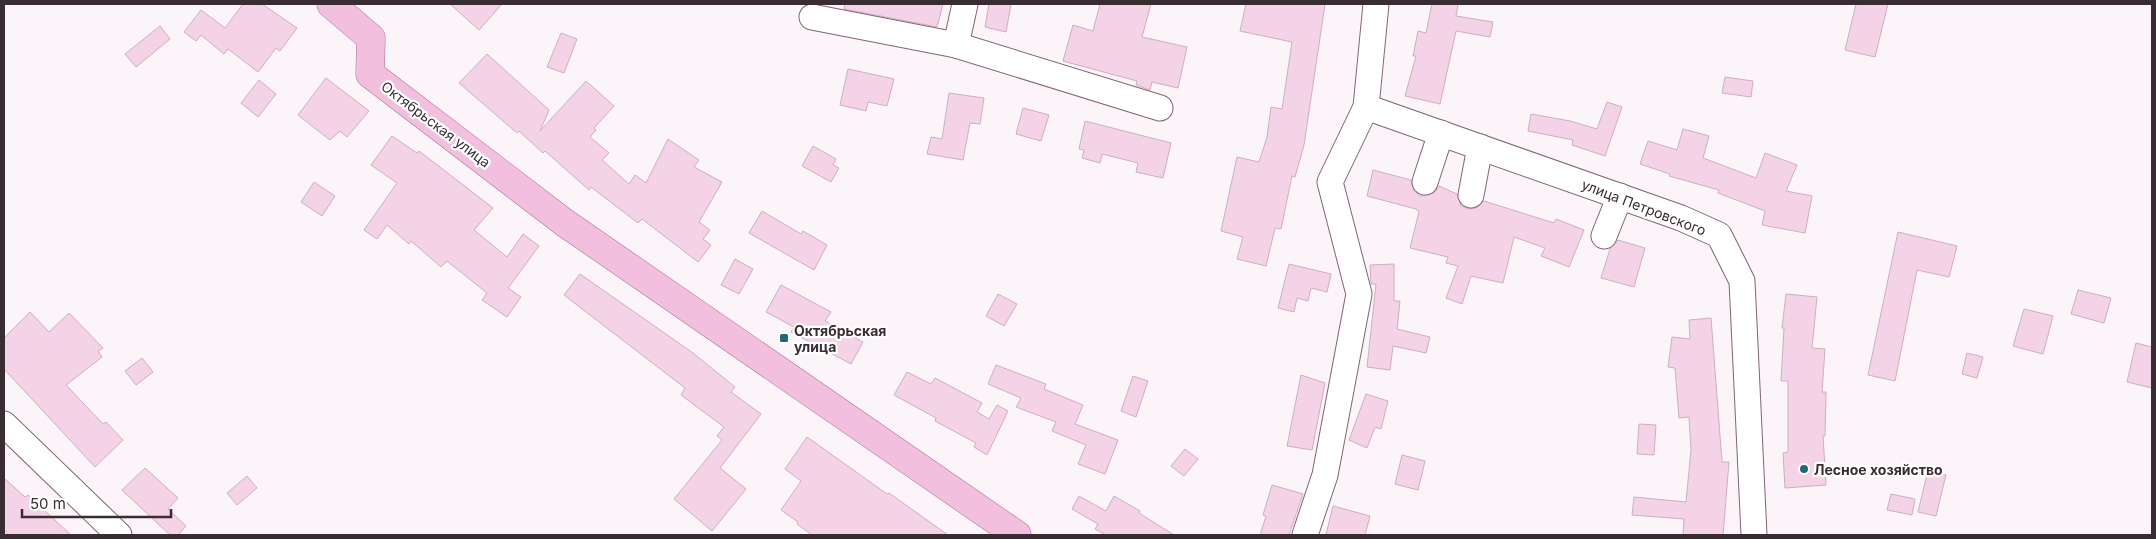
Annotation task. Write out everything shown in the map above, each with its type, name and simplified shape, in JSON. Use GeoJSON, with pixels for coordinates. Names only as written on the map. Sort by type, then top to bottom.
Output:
{"type":"FeatureCollection","features":[{"type":"Feature","properties":{"kind":"main road","name":"Октябрьская улица"},"geometry":{"type":"LineString","coordinates":[[331,4],[372,38],[370,74],[565,223],[1017,535]]}},
{"type":"Feature","properties":{"kind":"street"},"geometry":{"type":"LineString","coordinates":[[956,45],[965,4]]}},
{"type":"Feature","properties":{"kind":"street"},"geometry":{"type":"LineString","coordinates":[[1305,535],[1325,475],[1359,294],[1330,182],[1366,107],[1376,4]]}},
{"type":"Feature","properties":{"kind":"street"},"geometry":{"type":"LineString","coordinates":[[812,16],[956,45],[1160,108]]}},
{"type":"Feature","properties":{"kind":"street","name":"улица Петровского"},"geometry":{"type":"LineString","coordinates":[[1366,107],[1681,218],[1719,235],[1742,282],[1754,535]]}},
{"type":"Feature","properties":{"kind":"street"},"geometry":{"type":"LineString","coordinates":[[1425,182],[1441,133]]}},
{"type":"Feature","properties":{"kind":"street"},"geometry":{"type":"LineString","coordinates":[[1471,195],[1480,147]]}},
{"type":"Feature","properties":{"kind":"street"},"geometry":{"type":"LineString","coordinates":[[1604,236],[1620,196]]}},
{"type":"Feature","properties":{"kind":"street"},"geometry":{"type":"LineString","coordinates":[[4,424],[119,535]]}},
{"type":"Feature","properties":{"kind":"building"},"geometry":{"type":"Polygon","coordinates":[[[243,4],[262,4],[297,28],[280,51],[276,48],[258,72],[228,49],[224,54],[201,35],[196,41],[184,32],[201,10],[225,28],[243,4]]]}},
{"type":"Feature","properties":{"kind":"building"},"geometry":{"type":"Polygon","coordinates":[[[450,4],[502,4],[479,30],[450,4]]]}},
{"type":"Feature","properties":{"kind":"building"},"geometry":{"type":"Polygon","coordinates":[[[845,4],[943,4],[937,27],[844,9],[845,4]]]}},
{"type":"Feature","properties":{"kind":"building"},"geometry":{"type":"Polygon","coordinates":[[[989,4],[1011,4],[1006,32],[985,27],[989,4]]]}},
{"type":"Feature","properties":{"kind":"building"},"geometry":{"type":"Polygon","coordinates":[[[1100,4],[1151,4],[1142,37],[1187,47],[1178,88],[1152,82],[1150,90],[1136,85],[1137,81],[1063,61],[1073,25],[1093,31],[1100,4]]]}},
{"type":"Feature","properties":{"kind":"building"},"geometry":{"type":"Polygon","coordinates":[[[1246,4],[1325,4],[1304,145],[1295,177],[1292,176],[1281,229],[1275,228],[1266,266],[1237,259],[1243,237],[1221,231],[1237,157],[1259,162],[1267,137],[1271,107],[1282,109],[1292,42],[1240,31],[1246,4]]]}},
{"type":"Feature","properties":{"kind":"building"},"geometry":{"type":"Polygon","coordinates":[[[1432,4],[1458,4],[1456,16],[1493,22],[1490,37],[1456,31],[1440,104],[1405,96],[1416,56],[1413,56],[1418,31],[1426,33],[1432,4]]]}},
{"type":"Feature","properties":{"kind":"building"},"geometry":{"type":"Polygon","coordinates":[[[1856,4],[1888,4],[1875,57],[1845,50],[1856,4]]]}},
{"type":"Feature","properties":{"kind":"building"},"geometry":{"type":"Polygon","coordinates":[[[160,26],[170,39],[136,67],[125,54],[160,26]]]}},
{"type":"Feature","properties":{"kind":"building"},"geometry":{"type":"Polygon","coordinates":[[[561,33],[577,39],[564,73],[547,67],[561,33]]]}},
{"type":"Feature","properties":{"kind":"building"},"geometry":{"type":"Polygon","coordinates":[[[487,54],[549,110],[540,131],[586,81],[614,106],[594,128],[596,130],[590,137],[609,153],[602,160],[629,184],[635,175],[646,183],[668,139],[699,160],[694,167],[722,182],[699,222],[710,230],[703,239],[711,245],[698,262],[642,219],[638,223],[591,187],[589,190],[545,151],[543,153],[519,131],[517,133],[459,83],[487,54]]]}},
{"type":"Feature","properties":{"kind":"building"},"geometry":{"type":"Polygon","coordinates":[[[848,69],[894,79],[887,106],[868,102],[866,111],[840,105],[848,69]]]}},
{"type":"Feature","properties":{"kind":"building"},"geometry":{"type":"Polygon","coordinates":[[[1725,77],[1753,81],[1751,97],[1722,93],[1725,77]]]}},
{"type":"Feature","properties":{"kind":"building"},"geometry":{"type":"Polygon","coordinates":[[[326,78],[369,111],[347,137],[340,131],[330,140],[298,115],[326,78]]]}},
{"type":"Feature","properties":{"kind":"building"},"geometry":{"type":"Polygon","coordinates":[[[259,80],[276,94],[258,117],[241,103],[259,80]]]}},
{"type":"Feature","properties":{"kind":"building"},"geometry":{"type":"Polygon","coordinates":[[[949,93],[984,98],[980,124],[970,123],[963,160],[927,154],[931,137],[942,139],[949,93]]]}},
{"type":"Feature","properties":{"kind":"building"},"geometry":{"type":"Polygon","coordinates":[[[1607,102],[1622,107],[1605,156],[1572,145],[1573,140],[1528,131],[1531,114],[1570,121],[1597,129],[1607,102]]]}},
{"type":"Feature","properties":{"kind":"building"},"geometry":{"type":"Polygon","coordinates":[[[1023,108],[1049,115],[1041,141],[1016,134],[1023,108]]]}},
{"type":"Feature","properties":{"kind":"building"},"geometry":{"type":"Polygon","coordinates":[[[1085,121],[1171,143],[1163,178],[1136,172],[1138,163],[1102,154],[1100,163],[1082,158],[1084,150],[1079,149],[1085,121]]]}},
{"type":"Feature","properties":{"kind":"building"},"geometry":{"type":"Polygon","coordinates":[[[1683,129],[1709,136],[1703,158],[1756,178],[1765,153],[1797,165],[1786,191],[1812,196],[1805,233],[1762,225],[1765,211],[1718,193],[1719,190],[1669,176],[1670,174],[1640,164],[1648,141],[1677,150],[1683,129]]]}},
{"type":"Feature","properties":{"kind":"building"},"geometry":{"type":"Polygon","coordinates":[[[392,136],[417,153],[419,151],[493,208],[474,230],[507,257],[523,234],[539,246],[508,288],[521,297],[507,317],[482,300],[487,293],[447,261],[441,267],[411,241],[409,244],[387,225],[377,239],[364,230],[397,183],[371,165],[392,136]]]}},
{"type":"Feature","properties":{"kind":"building"},"geometry":{"type":"Polygon","coordinates":[[[813,146],[836,159],[833,165],[839,168],[831,182],[802,166],[813,146]]]}},
{"type":"Feature","properties":{"kind":"building"},"geometry":{"type":"Polygon","coordinates":[[[1373,170],[1411,180],[1414,191],[1421,196],[1434,193],[1439,186],[1457,194],[1461,206],[1468,209],[1476,208],[1484,201],[1554,223],[1556,219],[1584,230],[1569,267],[1541,256],[1545,248],[1514,237],[1503,283],[1471,276],[1462,304],[1446,298],[1458,266],[1446,263],[1448,257],[1410,248],[1419,212],[1416,209],[1367,196],[1373,170]]]}},
{"type":"Feature","properties":{"kind":"building"},"geometry":{"type":"Polygon","coordinates":[[[314,182],[335,196],[322,216],[301,202],[314,182]]]}},
{"type":"Feature","properties":{"kind":"building"},"geometry":{"type":"Polygon","coordinates":[[[762,211],[801,234],[803,231],[827,245],[814,270],[749,233],[762,211]]]}},
{"type":"Feature","properties":{"kind":"building"},"geometry":{"type":"Polygon","coordinates":[[[1898,232],[1957,246],[1949,277],[1917,270],[1895,381],[1868,375],[1898,232]]]}},
{"type":"Feature","properties":{"kind":"building"},"geometry":{"type":"Polygon","coordinates":[[[1618,240],[1645,248],[1634,287],[1601,278],[1610,249],[1618,240]]]}},
{"type":"Feature","properties":{"kind":"building"},"geometry":{"type":"Polygon","coordinates":[[[735,259],[753,269],[739,294],[721,285],[735,259]]]}},
{"type":"Feature","properties":{"kind":"building"},"geometry":{"type":"Polygon","coordinates":[[[1289,264],[1331,274],[1327,292],[1311,288],[1308,301],[1297,298],[1294,312],[1278,308],[1289,264]]]}},
{"type":"Feature","properties":{"kind":"building"},"geometry":{"type":"Polygon","coordinates":[[[1394,264],[1394,301],[1400,301],[1397,329],[1430,337],[1426,353],[1393,346],[1390,370],[1367,367],[1376,284],[1371,284],[1370,265],[1394,264]]]}},
{"type":"Feature","properties":{"kind":"building"},"geometry":{"type":"Polygon","coordinates":[[[580,274],[693,353],[735,387],[731,392],[761,414],[720,468],[746,489],[712,531],[674,499],[722,440],[717,436],[724,427],[681,395],[685,388],[564,295],[580,274]]]}},
{"type":"Feature","properties":{"kind":"building"},"geometry":{"type":"Polygon","coordinates":[[[781,285],[831,312],[825,321],[863,342],[851,364],[791,332],[794,327],[766,312],[781,285]]]}},
{"type":"Feature","properties":{"kind":"building"},"geometry":{"type":"Polygon","coordinates":[[[2078,290],[2111,298],[2104,323],[2071,314],[2078,290]]]}},
{"type":"Feature","properties":{"kind":"building"},"geometry":{"type":"Polygon","coordinates":[[[998,294],[1017,304],[1004,326],[986,316],[998,294]]]}},
{"type":"Feature","properties":{"kind":"building"},"geometry":{"type":"Polygon","coordinates":[[[1786,294],[1817,297],[1812,348],[1825,349],[1822,392],[1826,392],[1825,436],[1823,436],[1826,485],[1785,488],[1783,453],[1788,452],[1788,381],[1781,381],[1784,328],[1782,328],[1786,294]]]}},
{"type":"Feature","properties":{"kind":"building"},"geometry":{"type":"Polygon","coordinates":[[[2024,309],[2053,316],[2043,354],[2013,346],[2024,309]]]}},
{"type":"Feature","properties":{"kind":"building"},"geometry":{"type":"Polygon","coordinates":[[[30,312],[49,332],[69,313],[103,348],[98,351],[102,357],[66,385],[103,424],[106,422],[123,440],[95,467],[4,369],[4,338],[30,312]]]}},
{"type":"Feature","properties":{"kind":"building"},"geometry":{"type":"Polygon","coordinates":[[[1711,318],[1722,462],[1729,462],[1723,535],[1683,535],[1684,519],[1632,515],[1634,497],[1686,502],[1691,450],[1689,417],[1679,418],[1675,368],[1668,367],[1672,337],[1690,339],[1689,320],[1711,318]]]}},
{"type":"Feature","properties":{"kind":"building"},"geometry":{"type":"Polygon","coordinates":[[[2136,343],[2152,347],[2152,388],[2127,382],[2136,343]]]}},
{"type":"Feature","properties":{"kind":"building"},"geometry":{"type":"Polygon","coordinates":[[[1967,353],[1983,357],[1977,378],[1962,374],[1967,353]]]}},
{"type":"Feature","properties":{"kind":"building"},"geometry":{"type":"Polygon","coordinates":[[[142,358],[153,372],[136,385],[125,371],[142,358]]]}},
{"type":"Feature","properties":{"kind":"building"},"geometry":{"type":"Polygon","coordinates":[[[996,365],[1046,384],[1044,389],[1083,405],[1075,424],[1118,440],[1105,474],[1078,464],[1086,445],[1052,431],[1056,422],[1016,407],[1021,398],[988,384],[996,365]]]}},
{"type":"Feature","properties":{"kind":"building"},"geometry":{"type":"Polygon","coordinates":[[[907,372],[931,384],[935,378],[982,403],[977,412],[989,419],[997,405],[1008,411],[987,455],[974,447],[976,443],[935,421],[936,418],[894,395],[907,372]]]}},
{"type":"Feature","properties":{"kind":"building"},"geometry":{"type":"Polygon","coordinates":[[[1301,375],[1325,383],[1312,450],[1287,446],[1301,375]]]}},
{"type":"Feature","properties":{"kind":"building"},"geometry":{"type":"Polygon","coordinates":[[[1133,376],[1148,381],[1136,417],[1121,411],[1133,376]]]}},
{"type":"Feature","properties":{"kind":"building"},"geometry":{"type":"Polygon","coordinates":[[[1366,394],[1388,401],[1381,429],[1375,427],[1367,448],[1349,440],[1366,394]]]}},
{"type":"Feature","properties":{"kind":"building"},"geometry":{"type":"Polygon","coordinates":[[[1639,424],[1656,425],[1654,455],[1637,454],[1639,424]]]}},
{"type":"Feature","properties":{"kind":"building"},"geometry":{"type":"Polygon","coordinates":[[[807,437],[948,535],[812,535],[781,510],[801,481],[785,469],[807,437]]]}},
{"type":"Feature","properties":{"kind":"building"},"geometry":{"type":"Polygon","coordinates":[[[1185,449],[1198,459],[1184,476],[1171,466],[1185,449]]]}},
{"type":"Feature","properties":{"kind":"building"},"geometry":{"type":"Polygon","coordinates":[[[1402,455],[1425,461],[1418,490],[1395,484],[1402,455]]]}},
{"type":"Feature","properties":{"kind":"building"},"geometry":{"type":"Polygon","coordinates":[[[145,468],[178,498],[168,509],[186,526],[178,535],[170,535],[122,490],[145,468]]]}},
{"type":"Feature","properties":{"kind":"building"},"geometry":{"type":"Polygon","coordinates":[[[1928,470],[1946,475],[1936,516],[1918,512],[1928,470]]]}},
{"type":"Feature","properties":{"kind":"building"},"geometry":{"type":"Polygon","coordinates":[[[247,476],[257,488],[237,505],[227,493],[247,476]]]}},
{"type":"Feature","properties":{"kind":"building"},"geometry":{"type":"Polygon","coordinates":[[[4,478],[25,497],[28,495],[71,535],[9,535],[4,530],[4,478]]]}},
{"type":"Feature","properties":{"kind":"building"},"geometry":{"type":"Polygon","coordinates":[[[1272,485],[1303,494],[1289,535],[1260,535],[1266,516],[1263,515],[1272,485]]]}},
{"type":"Feature","properties":{"kind":"building"},"geometry":{"type":"Polygon","coordinates":[[[1891,494],[1915,499],[1912,515],[1887,510],[1891,494]]]}},
{"type":"Feature","properties":{"kind":"building"},"geometry":{"type":"Polygon","coordinates":[[[1079,496],[1106,511],[1114,496],[1140,511],[1139,513],[1174,535],[1106,535],[1095,529],[1098,524],[1072,509],[1079,496]]]}},
{"type":"Feature","properties":{"kind":"building"},"geometry":{"type":"Polygon","coordinates":[[[1333,506],[1370,516],[1365,535],[1326,535],[1333,506]]]}},
{"type":"Feature","properties":{"kind":"place","name":"Октябрьская улица"},"geometry":{"type":"Point","coordinates":[784,338]}},
{"type":"Feature","properties":{"kind":"place","name":"Лесное хозяйство"},"geometry":{"type":"Point","coordinates":[1804,469]}}]}
